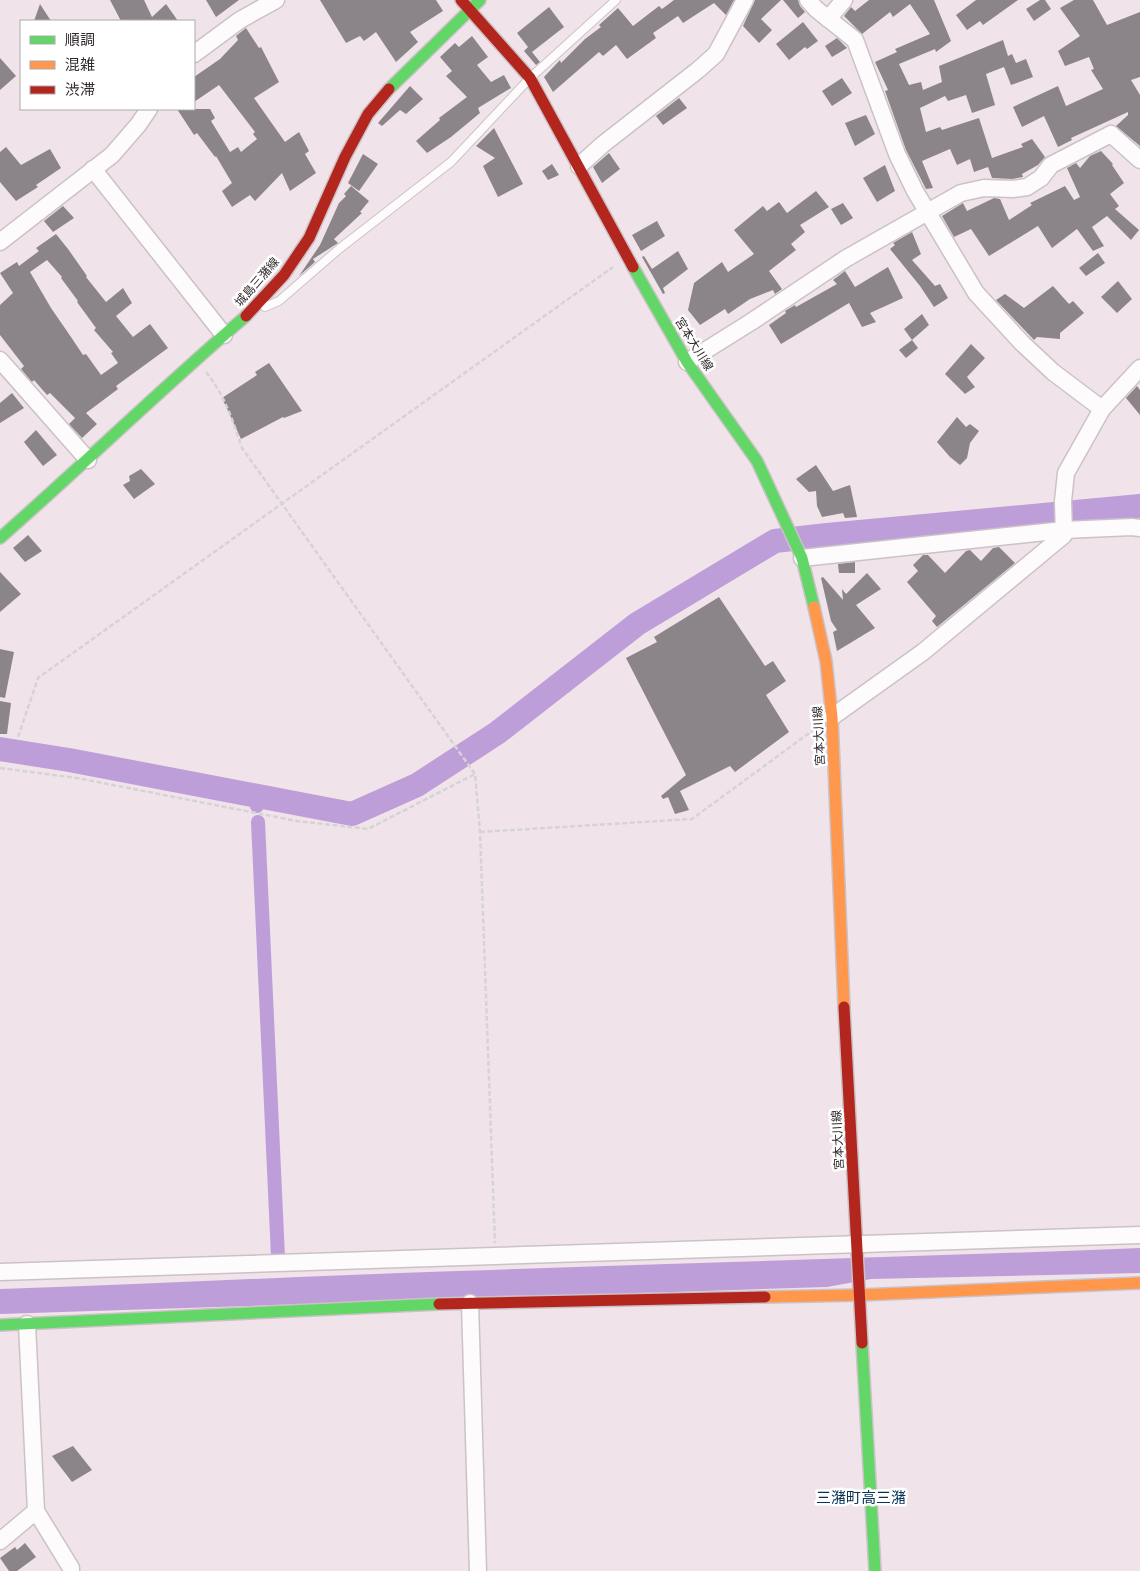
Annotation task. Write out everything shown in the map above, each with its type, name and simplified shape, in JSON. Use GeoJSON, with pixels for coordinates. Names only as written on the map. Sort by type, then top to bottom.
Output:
{"type":"FeatureCollection","features":[{"type":"Feature","properties":{"kind":"main road","name":"宮本大川線"},"geometry":{"type":"LineString","coordinates":[[461,0],[530,78],[627,257],[687,362],[757,461],[800,554],[814,605],[826,662],[832,716],[844,1013],[859,1250],[875,1571]]}},
{"type":"Feature","properties":{"kind":"main road","name":"城島三潴線"},"geometry":{"type":"LineString","coordinates":[[0,538],[88,460],[195,360],[246,316],[284,275],[309,238],[344,157],[368,114],[392,85],[480,0]]}},
{"type":"Feature","properties":{"kind":"main road"},"geometry":{"type":"LineString","coordinates":[[0,1325],[470,1303],[1140,1283]]}},
{"type":"Feature","properties":{"kind":"street"},"geometry":{"type":"LineString","coordinates":[[195,53],[240,20],[276,0]]}},
{"type":"Feature","properties":{"kind":"street"},"geometry":{"type":"LineString","coordinates":[[579,166],[602,145],[716,54],[745,0]]}},
{"type":"Feature","properties":{"kind":"street"},"geometry":{"type":"LineString","coordinates":[[808,0],[828,19],[855,40],[897,154],[915,191],[976,293],[1053,372],[1102,409]]}},
{"type":"Feature","properties":{"kind":"street"},"geometry":{"type":"LineString","coordinates":[[828,19],[844,0]]}},
{"type":"Feature","properties":{"kind":"street"},"geometry":{"type":"LineString","coordinates":[[0,242],[112,155],[148,110]]}},
{"type":"Feature","properties":{"kind":"street"},"geometry":{"type":"LineString","coordinates":[[687,362],[845,259],[961,193],[984,188],[1013,189],[1027,186],[1041,178],[1052,165],[1110,134],[1136,150]]}},
{"type":"Feature","properties":{"kind":"street"},"geometry":{"type":"LineString","coordinates":[[93,170],[224,335]]}},
{"type":"Feature","properties":{"kind":"street"},"geometry":{"type":"LineString","coordinates":[[0,360],[88,460]]}},
{"type":"Feature","properties":{"kind":"street"},"geometry":{"type":"LineString","coordinates":[[832,716],[923,652],[1064,535],[1063,501],[1066,473],[1102,409],[1140,368]]}},
{"type":"Feature","properties":{"kind":"street"},"geometry":{"type":"LineString","coordinates":[[800,554],[1064,530],[1140,528]]}},
{"type":"Feature","properties":{"kind":"street"},"geometry":{"type":"LineString","coordinates":[[0,1272],[495,1257],[859,1250],[1140,1235]]}},
{"type":"Feature","properties":{"kind":"street"},"geometry":{"type":"LineString","coordinates":[[470,1303],[478,1571]]}},
{"type":"Feature","properties":{"kind":"street"},"geometry":{"type":"LineString","coordinates":[[27,1324],[36,1512],[72,1571]]}},
{"type":"Feature","properties":{"kind":"street"},"geometry":{"type":"LineString","coordinates":[[0,1541],[36,1512]]}},
{"type":"Feature","properties":{"kind":"lane"},"geometry":{"type":"LineString","coordinates":[[246,316],[279,301],[339,249],[451,162],[530,78],[616,0]]}},
{"type":"Feature","properties":{"kind":"path"},"geometry":{"type":"LineString","coordinates":[[18,737],[38,678],[627,257]]}},
{"type":"Feature","properties":{"kind":"path"},"geometry":{"type":"LineString","coordinates":[[195,360],[214,383],[229,412],[242,448],[475,774],[480,832],[495,1257]]}},
{"type":"Feature","properties":{"kind":"path"},"geometry":{"type":"LineString","coordinates":[[480,832],[692,819],[832,716]]}},
{"type":"Feature","properties":{"kind":"path"},"geometry":{"type":"LineString","coordinates":[[0,768],[76,778],[297,821],[368,829],[475,774]]}},
{"type":"Feature","properties":{"kind":"shaded area"},"geometry":{"type":"Polygon","coordinates":[[[1140,1248],[1140,1273],[871,1279],[827,1287],[0,1314],[0,1289],[401,1273],[1140,1248]]]}},
{"type":"Feature","properties":{"kind":"building"},"geometry":{"type":"Polygon","coordinates":[[[110,0],[144,0],[152,17],[166,4],[177,20],[120,20],[110,0]]]}},
{"type":"Feature","properties":{"kind":"building"},"geometry":{"type":"Polygon","coordinates":[[[206,0],[239,0],[216,17],[206,0]]]}},
{"type":"Feature","properties":{"kind":"building"},"geometry":{"type":"Polygon","coordinates":[[[320,0],[436,0],[443,11],[410,32],[418,42],[396,62],[376,32],[364,41],[360,36],[346,43],[320,0]]]}},
{"type":"Feature","properties":{"kind":"building"},"geometry":{"type":"Polygon","coordinates":[[[674,0],[734,0],[726,15],[714,3],[683,23],[678,16],[653,33],[656,38],[627,59],[616,45],[603,56],[599,52],[553,92],[544,77],[560,60],[561,63],[585,39],[601,27],[599,25],[618,8],[633,26],[659,6],[662,9],[674,0]]]}},
{"type":"Feature","properties":{"kind":"building"},"geometry":{"type":"Polygon","coordinates":[[[755,0],[781,0],[761,19],[772,30],[759,43],[743,26],[755,0]]]}},
{"type":"Feature","properties":{"kind":"building"},"geometry":{"type":"Polygon","coordinates":[[[783,0],[798,0],[805,12],[798,18],[783,0]]]}},
{"type":"Feature","properties":{"kind":"building"},"geometry":{"type":"Polygon","coordinates":[[[869,0],[934,0],[951,41],[936,52],[935,49],[899,64],[909,85],[921,82],[923,90],[942,82],[939,66],[1003,40],[1008,56],[1012,54],[1016,63],[1026,59],[1033,77],[1011,85],[1004,67],[986,74],[995,105],[972,113],[966,95],[948,101],[945,96],[920,108],[926,132],[940,127],[942,130],[979,118],[992,158],[1023,147],[1021,144],[1032,139],[1045,157],[1038,165],[1022,174],[1023,177],[1012,179],[992,178],[988,167],[974,172],[970,159],[957,165],[950,149],[922,161],[933,188],[926,189],[906,150],[885,91],[888,90],[875,62],[897,52],[895,49],[930,34],[910,4],[893,17],[890,12],[862,34],[844,16],[851,7],[855,11],[869,0]]]}},
{"type":"Feature","properties":{"kind":"building"},"geometry":{"type":"Polygon","coordinates":[[[976,0],[1018,0],[983,25],[980,21],[967,30],[956,15],[976,0]]]}},
{"type":"Feature","properties":{"kind":"building"},"geometry":{"type":"Polygon","coordinates":[[[1040,0],[1045,0],[1051,9],[1034,21],[1026,9],[1040,0]]]}},
{"type":"Feature","properties":{"kind":"building"},"geometry":{"type":"Polygon","coordinates":[[[1074,0],[1093,0],[1107,25],[1140,12],[1140,77],[1131,80],[1140,95],[1140,146],[1116,126],[1128,115],[1128,112],[1071,138],[1072,140],[1058,147],[1044,116],[1022,127],[1013,107],[1058,86],[1066,106],[1103,89],[1091,70],[1094,69],[1089,57],[1065,66],[1058,51],[1080,36],[1060,8],[1074,0]]]}},
{"type":"Feature","properties":{"kind":"building"},"geometry":{"type":"Polygon","coordinates":[[[40,4],[50,20],[34,20],[40,4]]]}},
{"type":"Feature","properties":{"kind":"building"},"geometry":{"type":"Polygon","coordinates":[[[549,7],[564,27],[532,52],[540,62],[536,65],[524,51],[528,47],[517,33],[549,7]]]}},
{"type":"Feature","properties":{"kind":"building"},"geometry":{"type":"Polygon","coordinates":[[[803,22],[818,41],[807,49],[805,47],[789,60],[776,44],[803,22]]]}},
{"type":"Feature","properties":{"kind":"building"},"geometry":{"type":"Polygon","coordinates":[[[246,28],[259,48],[261,47],[279,82],[254,98],[285,142],[299,132],[309,151],[305,154],[316,173],[290,191],[282,173],[255,201],[250,195],[232,207],[222,191],[232,183],[216,156],[197,133],[194,135],[178,110],[210,109],[215,118],[211,121],[230,152],[238,147],[241,152],[257,139],[253,134],[255,132],[219,85],[195,101],[195,76],[220,59],[238,40],[236,36],[246,28]]]}},
{"type":"Feature","properties":{"kind":"building"},"geometry":{"type":"Polygon","coordinates":[[[472,36],[488,57],[477,65],[491,82],[504,75],[511,88],[478,108],[480,113],[451,137],[427,153],[416,141],[440,120],[439,118],[467,97],[446,76],[452,71],[440,57],[455,43],[459,47],[472,36]]]}},
{"type":"Feature","properties":{"kind":"building"},"geometry":{"type":"Polygon","coordinates":[[[837,38],[847,48],[832,57],[825,46],[837,38]]]}},
{"type":"Feature","properties":{"kind":"building"},"geometry":{"type":"Polygon","coordinates":[[[0,58],[16,76],[0,90],[0,58]]]}},
{"type":"Feature","properties":{"kind":"building"},"geometry":{"type":"Polygon","coordinates":[[[842,78],[852,93],[832,106],[822,91],[842,78]]]}},
{"type":"Feature","properties":{"kind":"building"},"geometry":{"type":"Polygon","coordinates":[[[410,86],[423,99],[406,114],[400,110],[382,126],[378,123],[410,86]]]}},
{"type":"Feature","properties":{"kind":"building"},"geometry":{"type":"Polygon","coordinates":[[[679,98],[687,108],[663,125],[656,116],[679,98]]]}},
{"type":"Feature","properties":{"kind":"building"},"geometry":{"type":"Polygon","coordinates":[[[866,115],[875,134],[855,146],[845,123],[866,115]]]}},
{"type":"Feature","properties":{"kind":"building"},"geometry":{"type":"Polygon","coordinates":[[[494,128],[523,184],[498,197],[483,166],[495,158],[476,146],[494,128]]]}},
{"type":"Feature","properties":{"kind":"building"},"geometry":{"type":"Polygon","coordinates":[[[6,147],[21,165],[50,149],[61,168],[36,185],[38,187],[16,201],[0,182],[0,152],[6,147]]]}},
{"type":"Feature","properties":{"kind":"building"},"geometry":{"type":"Polygon","coordinates":[[[1101,151],[1113,164],[1124,183],[1110,194],[1119,206],[1115,209],[1139,230],[1131,240],[1107,216],[1092,227],[1104,246],[1093,251],[1077,229],[1052,248],[1038,226],[989,256],[971,229],[954,237],[942,216],[963,203],[967,211],[994,198],[1000,199],[1009,220],[1032,205],[1030,203],[1065,186],[1074,200],[1080,197],[1067,168],[1076,163],[1080,168],[1090,156],[1101,151]]]}},
{"type":"Feature","properties":{"kind":"building"},"geometry":{"type":"Polygon","coordinates":[[[609,153],[620,169],[602,183],[593,167],[609,153]]]}},
{"type":"Feature","properties":{"kind":"building"},"geometry":{"type":"Polygon","coordinates":[[[363,154],[378,164],[359,191],[348,183],[363,154]]]}},
{"type":"Feature","properties":{"kind":"building"},"geometry":{"type":"Polygon","coordinates":[[[552,164],[559,175],[548,180],[542,171],[552,164]]]}},
{"type":"Feature","properties":{"kind":"building"},"geometry":{"type":"Polygon","coordinates":[[[885,165],[895,191],[877,202],[863,178],[885,165]]]}},
{"type":"Feature","properties":{"kind":"building"},"geometry":{"type":"Polygon","coordinates":[[[351,186],[369,201],[360,212],[362,213],[334,239],[338,243],[313,259],[315,262],[299,276],[320,245],[339,203],[346,196],[344,194],[351,186]]]}},
{"type":"Feature","properties":{"kind":"building"},"geometry":{"type":"Polygon","coordinates":[[[816,191],[829,207],[800,225],[805,232],[791,244],[796,250],[769,271],[782,289],[775,294],[773,290],[750,299],[728,314],[725,309],[700,325],[688,310],[694,283],[722,262],[728,272],[754,254],[734,230],[763,206],[767,211],[779,202],[787,213],[816,191]]]}},
{"type":"Feature","properties":{"kind":"building"},"geometry":{"type":"Polygon","coordinates":[[[843,203],[853,218],[841,225],[831,209],[843,203]]]}},
{"type":"Feature","properties":{"kind":"building"},"geometry":{"type":"Polygon","coordinates":[[[63,206],[74,218],[53,232],[44,221],[63,206]]]}},
{"type":"Feature","properties":{"kind":"building"},"geometry":{"type":"Polygon","coordinates":[[[657,221],[665,236],[641,251],[632,235],[657,221]]]}},
{"type":"Feature","properties":{"kind":"building"},"geometry":{"type":"Polygon","coordinates":[[[912,232],[921,254],[912,260],[935,286],[940,284],[948,298],[934,307],[920,286],[890,249],[895,245],[893,243],[912,232]]]}},
{"type":"Feature","properties":{"kind":"building"},"geometry":{"type":"Polygon","coordinates":[[[56,234],[106,302],[123,288],[132,303],[116,316],[133,337],[150,324],[168,348],[116,386],[118,389],[86,413],[97,424],[82,438],[69,424],[75,418],[50,393],[47,395],[34,380],[32,382],[21,369],[24,366],[0,335],[0,305],[13,293],[0,273],[17,262],[19,266],[39,251],[36,248],[56,234]],[[47,260],[30,272],[51,308],[83,355],[86,354],[101,375],[118,363],[111,353],[113,352],[94,330],[96,328],[62,277],[47,260]]]}},
{"type":"Feature","properties":{"kind":"building"},"geometry":{"type":"Polygon","coordinates":[[[678,251],[688,269],[663,288],[665,293],[663,294],[642,257],[644,256],[652,269],[678,251]]]}},
{"type":"Feature","properties":{"kind":"building"},"geometry":{"type":"Polygon","coordinates":[[[1098,253],[1105,263],[1086,276],[1079,268],[1098,253]]]}},
{"type":"Feature","properties":{"kind":"building"},"geometry":{"type":"Polygon","coordinates":[[[888,267],[903,298],[870,313],[876,322],[862,327],[849,303],[781,344],[769,325],[786,313],[785,311],[795,305],[796,307],[837,284],[833,280],[845,271],[855,287],[888,267]]]}},
{"type":"Feature","properties":{"kind":"building"},"geometry":{"type":"Polygon","coordinates":[[[1118,281],[1132,299],[1117,313],[1101,297],[1118,281]]]}},
{"type":"Feature","properties":{"kind":"building"},"geometry":{"type":"Polygon","coordinates":[[[1053,286],[1069,304],[1073,301],[1084,313],[1060,333],[1060,339],[1037,337],[1034,340],[996,300],[1005,294],[1024,308],[1053,286]]]}},
{"type":"Feature","properties":{"kind":"building"},"geometry":{"type":"Polygon","coordinates":[[[922,314],[929,325],[912,340],[904,329],[922,314]]]}},
{"type":"Feature","properties":{"kind":"building"},"geometry":{"type":"Polygon","coordinates":[[[912,340],[918,348],[906,358],[899,350],[912,340]]]}},
{"type":"Feature","properties":{"kind":"building"},"geometry":{"type":"Polygon","coordinates":[[[971,344],[985,358],[967,377],[975,387],[965,394],[945,374],[971,344]]]}},
{"type":"Feature","properties":{"kind":"building"},"geometry":{"type":"Polygon","coordinates":[[[269,363],[302,411],[283,417],[241,439],[222,398],[257,375],[255,372],[269,363]]]}},
{"type":"Feature","properties":{"kind":"building"},"geometry":{"type":"Polygon","coordinates":[[[1137,386],[1140,390],[1140,415],[1126,398],[1137,386]]]}},
{"type":"Feature","properties":{"kind":"building"},"geometry":{"type":"Polygon","coordinates":[[[12,393],[24,408],[0,423],[0,403],[12,393]]]}},
{"type":"Feature","properties":{"kind":"building"},"geometry":{"type":"Polygon","coordinates":[[[957,417],[966,427],[970,424],[979,431],[970,443],[967,458],[960,465],[937,442],[957,417]]]}},
{"type":"Feature","properties":{"kind":"building"},"geometry":{"type":"Polygon","coordinates":[[[36,430],[57,455],[43,466],[24,442],[36,430]]]}},
{"type":"Feature","properties":{"kind":"building"},"geometry":{"type":"Polygon","coordinates":[[[816,465],[833,491],[850,485],[857,517],[845,518],[843,513],[822,517],[817,506],[816,491],[809,492],[796,479],[816,465]]]}},
{"type":"Feature","properties":{"kind":"building"},"geometry":{"type":"Polygon","coordinates":[[[141,469],[155,484],[134,499],[123,485],[130,481],[129,476],[141,469]]]}},
{"type":"Feature","properties":{"kind":"building"},"geometry":{"type":"Polygon","coordinates":[[[28,535],[42,551],[25,562],[13,548],[28,535]]]}},
{"type":"Feature","properties":{"kind":"building"},"geometry":{"type":"Polygon","coordinates":[[[999,547],[1015,563],[937,627],[932,621],[936,616],[907,582],[918,571],[913,565],[923,555],[928,555],[945,573],[966,551],[970,550],[981,561],[993,548],[999,547]]]}},
{"type":"Feature","properties":{"kind":"building"},"geometry":{"type":"Polygon","coordinates":[[[855,562],[855,573],[839,573],[838,564],[855,562]]]}},
{"type":"Feature","properties":{"kind":"building"},"geometry":{"type":"Polygon","coordinates":[[[0,572],[21,594],[0,612],[0,572]]]}},
{"type":"Feature","properties":{"kind":"building"},"geometry":{"type":"Polygon","coordinates":[[[867,573],[881,589],[856,605],[875,628],[837,651],[833,632],[837,630],[831,621],[821,578],[823,577],[843,600],[842,589],[846,594],[867,573]]]}},
{"type":"Feature","properties":{"kind":"building"},"geometry":{"type":"Polygon","coordinates":[[[719,597],[765,666],[773,661],[786,681],[766,695],[789,732],[735,772],[730,766],[680,791],[689,810],[675,814],[668,797],[663,799],[661,796],[686,775],[626,658],[657,642],[654,637],[719,597]]]}},
{"type":"Feature","properties":{"kind":"building"},"geometry":{"type":"Polygon","coordinates":[[[0,649],[14,652],[5,698],[0,697],[0,649]]]}},
{"type":"Feature","properties":{"kind":"building"},"geometry":{"type":"Polygon","coordinates":[[[0,701],[11,703],[7,734],[0,734],[0,701]]]}},
{"type":"Feature","properties":{"kind":"building"},"geometry":{"type":"Polygon","coordinates":[[[73,1446],[92,1470],[72,1482],[52,1456],[73,1446]]]}},
{"type":"Feature","properties":{"kind":"building"},"geometry":{"type":"Polygon","coordinates":[[[25,1543],[36,1557],[17,1571],[9,1571],[0,1558],[15,1547],[17,1550],[25,1543]]]}},
{"type":"Feature","properties":{"kind":"waterway"},"geometry":{"type":"LineString","coordinates":[[0,749],[69,760],[352,814],[417,785],[497,733],[637,624],[775,541],[1140,506]]}},
{"type":"Feature","properties":{"kind":"waterway"},"geometry":{"type":"LineString","coordinates":[[257,796],[257,806]]}},
{"type":"Feature","properties":{"kind":"waterway"},"geometry":{"type":"LineString","coordinates":[[258,822],[278,1257]]}},
{"type":"Feature","properties":{"kind":"traffic: fast"},"geometry":{"type":"LineString","coordinates":[[389,89],[480,0]]}},
{"type":"Feature","properties":{"kind":"traffic: fast"},"geometry":{"type":"LineString","coordinates":[[633,267],[687,362],[757,461],[802,558],[814,607]]}},
{"type":"Feature","properties":{"kind":"traffic: fast"},"geometry":{"type":"LineString","coordinates":[[0,538],[246,316]]}},
{"type":"Feature","properties":{"kind":"traffic: fast"},"geometry":{"type":"LineString","coordinates":[[0,1325],[439,1304]]}},
{"type":"Feature","properties":{"kind":"traffic: fast"},"geometry":{"type":"LineString","coordinates":[[862,1343],[875,1571]]}},
{"type":"Feature","properties":{"kind":"traffic: slow"},"geometry":{"type":"LineString","coordinates":[[814,607],[826,661],[832,717],[844,1007]]}},
{"type":"Feature","properties":{"kind":"traffic: slow"},"geometry":{"type":"LineString","coordinates":[[765,1297],[860,1295],[1140,1283]]}},
{"type":"Feature","properties":{"kind":"traffic: jam"},"geometry":{"type":"LineString","coordinates":[[461,0],[530,78],[633,267]]}},
{"type":"Feature","properties":{"kind":"traffic: jam"},"geometry":{"type":"LineString","coordinates":[[246,316],[284,275],[309,238],[345,157],[368,114],[389,89]]}},
{"type":"Feature","properties":{"kind":"traffic: jam"},"geometry":{"type":"LineString","coordinates":[[844,1007],[862,1343]]}},
{"type":"Feature","properties":{"kind":"traffic: jam"},"geometry":{"type":"LineString","coordinates":[[439,1304],[765,1297]]}},
{"type":"Feature","properties":{"kind":"district","name":"三潴町高三潴"},"geometry":{"type":"Point","coordinates":[861,1498]}}]}
